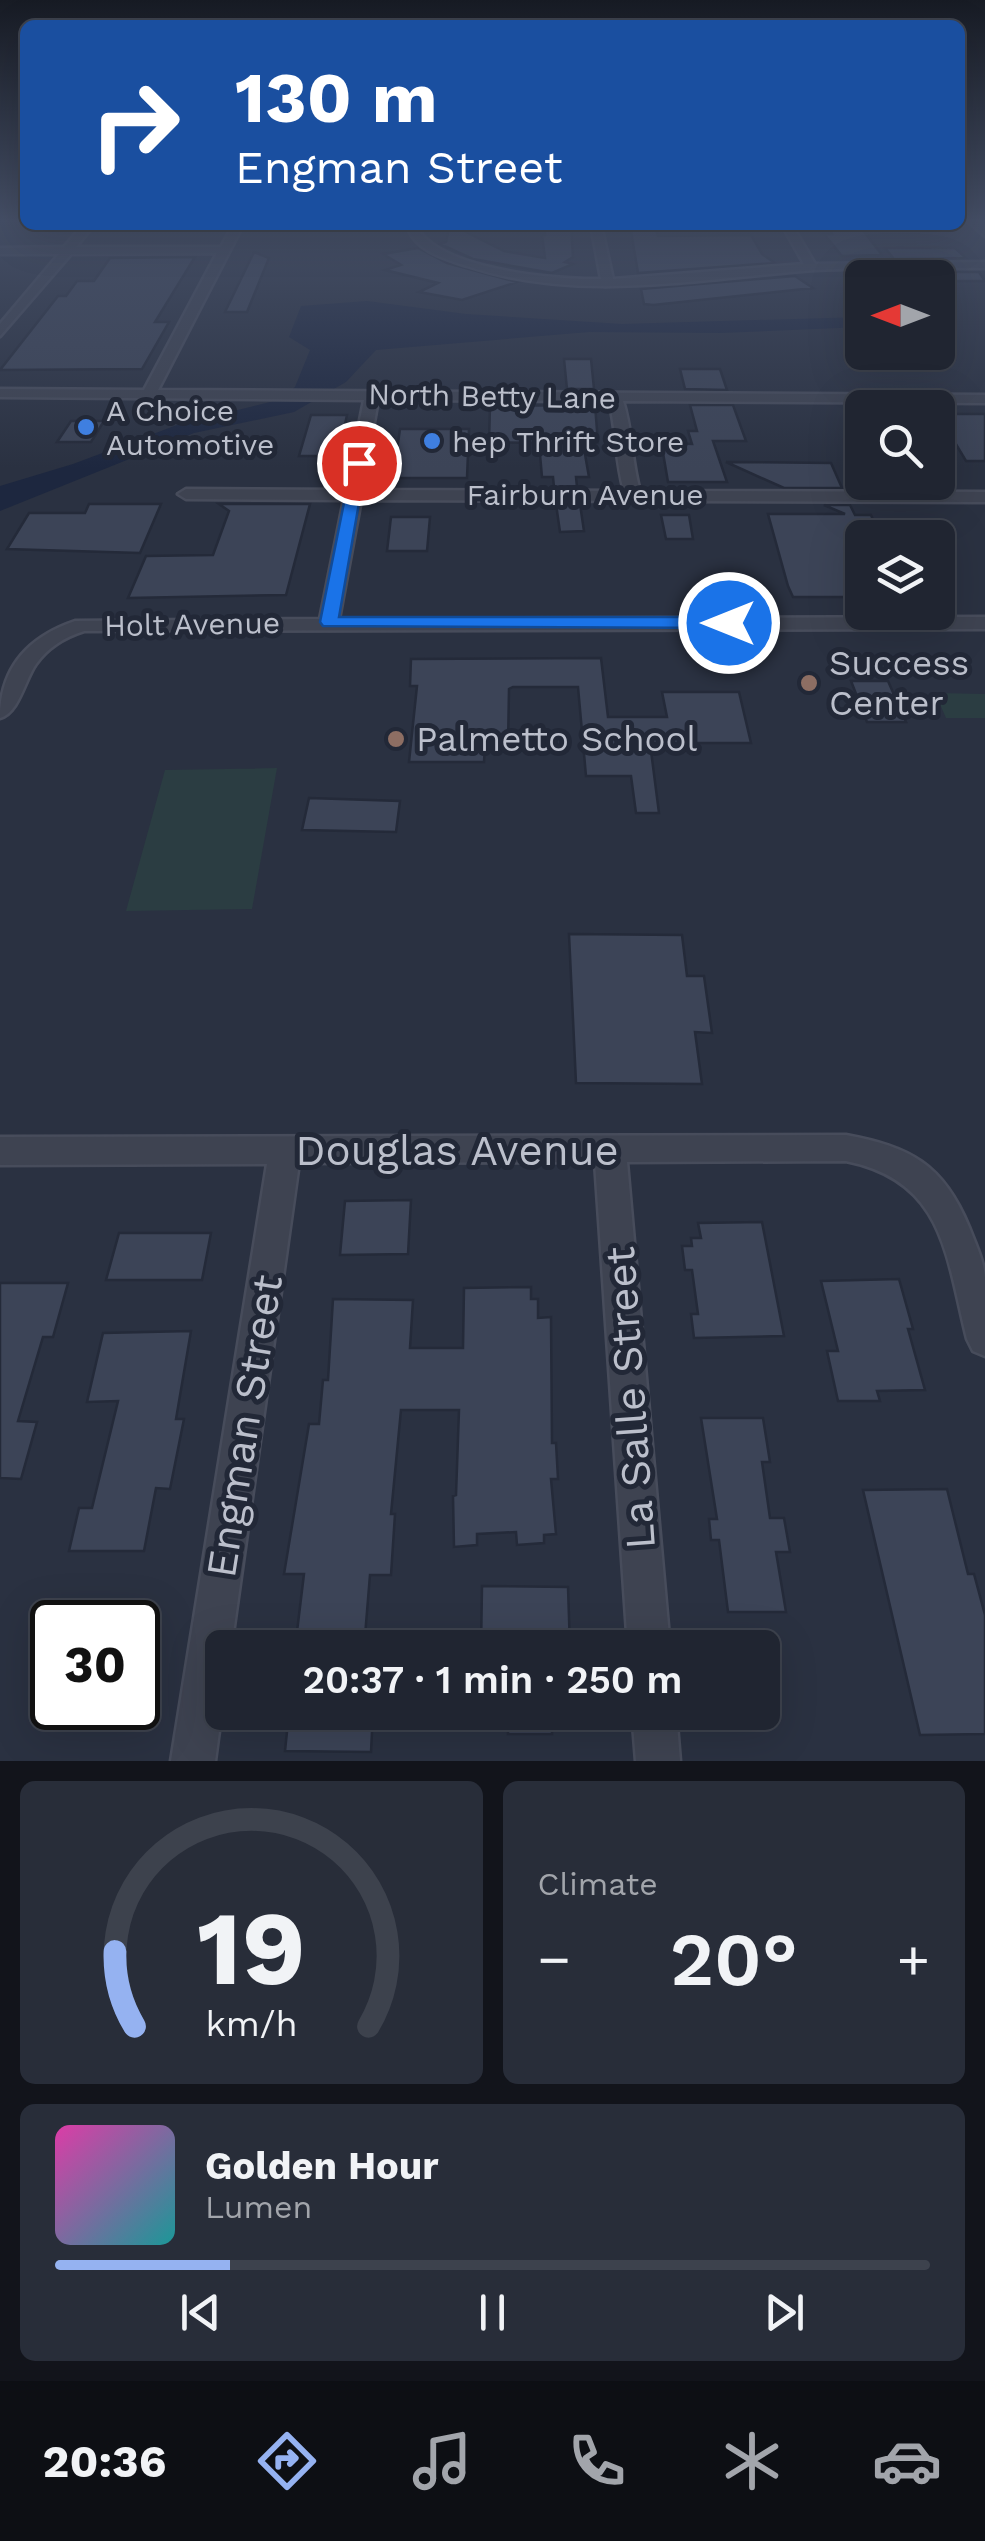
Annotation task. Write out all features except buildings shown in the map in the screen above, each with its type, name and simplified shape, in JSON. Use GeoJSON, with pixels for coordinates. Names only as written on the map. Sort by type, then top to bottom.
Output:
{"type":"FeatureCollection","features":[{"type":"Feature","properties":{"kind":"street"},"geometry":{"type":"LineString","coordinates":[[0,332],[23,304]]}},
{"type":"Feature","properties":{"kind":"street"},"geometry":{"type":"LineString","coordinates":[[149,394],[196,304]]}},
{"type":"Feature","properties":{"kind":"street","name":"North Betty Lane"},"geometry":{"type":"LineString","coordinates":[[0,394],[845,402]]}},
{"type":"Feature","properties":{"kind":"street"},"geometry":{"type":"LineString","coordinates":[[329,622],[372,395]]}},
{"type":"Feature","properties":{"kind":"street"},"geometry":{"type":"LineString","coordinates":[[615,397],[625,431],[621,453],[633,494]]}},
{"type":"Feature","properties":{"kind":"street","name":"North Betty Lane"},"geometry":{"type":"LineString","coordinates":[[955,400],[985,399]]}},
{"type":"Feature","properties":{"kind":"street","name":"Fairburn Avenue"},"geometry":{"type":"LineString","coordinates":[[186,494],[845,495]]}},
{"type":"Feature","properties":{"kind":"street","name":"Fairburn Avenue"},"geometry":{"type":"LineString","coordinates":[[955,496],[985,497]]}},
{"type":"Feature","properties":{"kind":"street","name":"Holt Avenue"},"geometry":{"type":"LineString","coordinates":[[0,712],[29,655],[60,631],[108,623],[985,623]]}},
{"type":"Feature","properties":{"kind":"street","name":"Douglas Avenue"},"geometry":{"type":"LineString","coordinates":[[0,1151],[846,1148],[880,1152],[924,1177],[944,1206],[985,1339]]}},
{"type":"Feature","properties":{"kind":"street","name":"La Salle Street"},"geometry":{"type":"LineString","coordinates":[[610,1149],[648,1630]]}},
{"type":"Feature","properties":{"kind":"street","name":"Engman Street"},"geometry":{"type":"LineString","coordinates":[[194,1761],[285,1151]]}},
{"type":"Feature","properties":{"kind":"street"},"geometry":{"type":"LineString","coordinates":[[655,1730],[658,1761]]}},
{"type":"Feature","properties":{"kind":"shaded area"},"geometry":{"type":"Polygon","coordinates":[[[935,693],[985,694],[985,718],[946,718],[935,693]]]}},
{"type":"Feature","properties":{"kind":"shaded area"},"geometry":{"type":"Polygon","coordinates":[[[277,768],[252,909],[126,911],[165,770],[277,768]]]}},
{"type":"Feature","properties":{"kind":"water"},"geometry":{"type":"Polygon","coordinates":[[[325,304],[391,304],[466,314],[622,324],[845,317],[845,328],[721,333],[589,332],[376,350],[346,382],[294,412],[194,433],[0,511],[0,486],[177,425],[278,400],[295,387],[310,350],[289,337],[301,306],[325,304]]]}},
{"type":"Feature","properties":{"kind":"place","name":"A Choice Automotive"},"geometry":{"type":"Point","coordinates":[86,427]}},
{"type":"Feature","properties":{"kind":"place","name":"hep Thrift Store"},"geometry":{"type":"Point","coordinates":[432,441]}},
{"type":"Feature","properties":{"kind":"place","name":"Success Center"},"geometry":{"type":"Point","coordinates":[809,683]}},
{"type":"Feature","properties":{"kind":"place","name":"Palmetto School"},"geometry":{"type":"Point","coordinates":[396,739]}},
{"type":"Feature","properties":{"kind":"route"},"geometry":{"type":"LineString","coordinates":[[359,463],[329,622],[729,623]]}}]}
